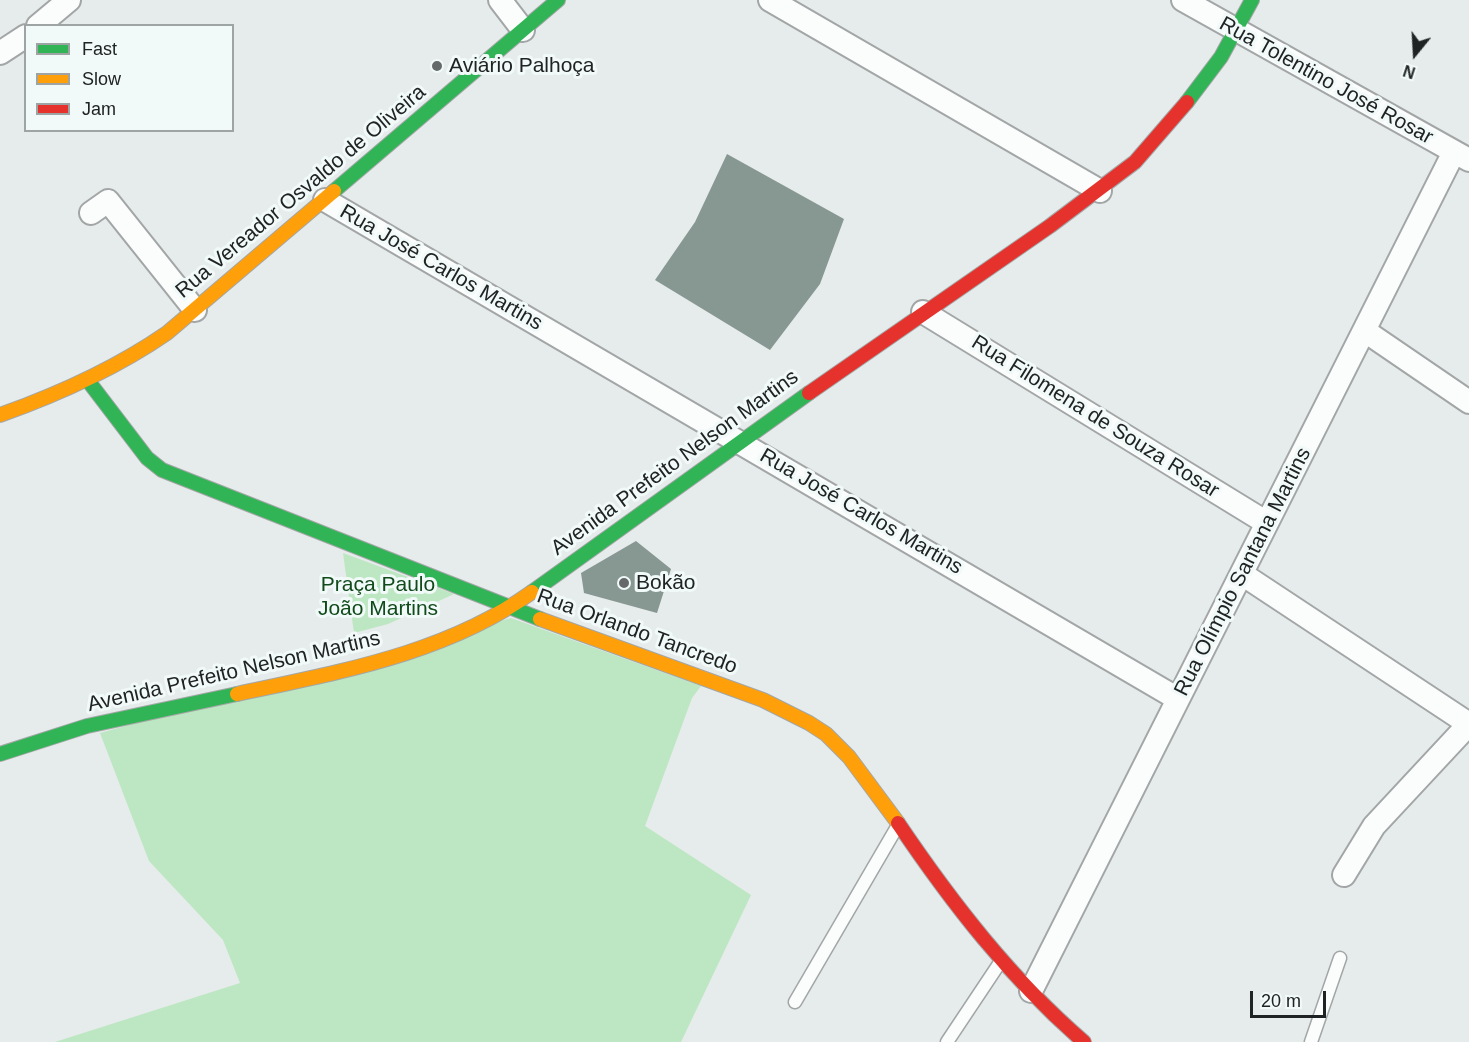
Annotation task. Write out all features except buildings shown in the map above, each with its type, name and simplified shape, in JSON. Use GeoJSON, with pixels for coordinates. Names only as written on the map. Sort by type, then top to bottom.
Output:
{"type":"FeatureCollection","features":[{"type":"Feature","properties":{"kind":"main road","name":"Rua Vereador Osvaldo de Oliveira"},"geometry":{"type":"LineString","coordinates":[[0,415],[89,382],[131,359],[195,310],[558,0]]}},
{"type":"Feature","properties":{"kind":"main road","name":"Avenida Prefeito Nelson Martins"},"geometry":{"type":"LineString","coordinates":[[0,754],[87,726],[375,664],[448,637],[510,608],[740,441],[1100,191],[1135,162],[1170,124],[1221,57],[1252,0]]}},
{"type":"Feature","properties":{"kind":"main road","name":"Rua Orlando Tancredo"},"geometry":{"type":"LineString","coordinates":[[89,382],[147,458],[162,470],[510,608],[763,700],[803,719],[833,740],[856,767],[937,880],[1002,960],[1084,1042]]}},
{"type":"Feature","properties":{"kind":"street"},"geometry":{"type":"LineString","coordinates":[[42,22],[69,0]]}},
{"type":"Feature","properties":{"kind":"street"},"geometry":{"type":"LineString","coordinates":[[500,0],[523,30]]}},
{"type":"Feature","properties":{"kind":"street"},"geometry":{"type":"LineString","coordinates":[[771,0],[1100,191]]}},
{"type":"Feature","properties":{"kind":"street","name":"Rua Tolentino José Rosar"},"geometry":{"type":"LineString","coordinates":[[1182,0],[1462,156]]}},
{"type":"Feature","properties":{"kind":"street"},"geometry":{"type":"LineString","coordinates":[[0,53],[24,37]]}},
{"type":"Feature","properties":{"kind":"street","name":"Rua Olímpio Santana Martins"},"geometry":{"type":"LineString","coordinates":[[1031,991],[1365,331],[1462,156]]}},
{"type":"Feature","properties":{"kind":"street","name":"Rua José Carlos Martins"},"geometry":{"type":"LineString","coordinates":[[325,200],[1178,699]]}},
{"type":"Feature","properties":{"kind":"street"},"geometry":{"type":"LineString","coordinates":[[91,213],[108,201],[195,310]]}},
{"type":"Feature","properties":{"kind":"street","name":"Rua Filomena de Souza Rosar"},"geometry":{"type":"LineString","coordinates":[[923,312],[1267,523]]}},
{"type":"Feature","properties":{"kind":"street"},"geometry":{"type":"LineString","coordinates":[[1365,331],[1469,402]]}},
{"type":"Feature","properties":{"kind":"street"},"geometry":{"type":"LineString","coordinates":[[1242,574],[1469,724],[1374,826],[1344,875]]}},
{"type":"Feature","properties":{"kind":"lane"},"geometry":{"type":"LineString","coordinates":[[795,1002],[897,826]]}},
{"type":"Feature","properties":{"kind":"lane"},"geometry":{"type":"LineString","coordinates":[[1311,1042],[1340,958]]}},
{"type":"Feature","properties":{"kind":"lane"},"geometry":{"type":"LineString","coordinates":[[947,1042],[1002,960]]}},
{"type":"Feature","properties":{"kind":"green space","name":"Praça Paulo João Martins"},"geometry":{"type":"Polygon","coordinates":[[[343,553],[454,594],[388,624],[354,633],[343,553]]]}},
{"type":"Feature","properties":{"kind":"green space"},"geometry":{"type":"Polygon","coordinates":[[[511,618],[701,686],[692,698],[645,826],[751,895],[681,1042],[55,1042],[240,983],[223,940],[149,861],[100,733],[511,618]]]}},
{"type":"Feature","properties":{"kind":"traffic: fast"},"geometry":{"type":"LineString","coordinates":[[334,191],[558,0]]}},
{"type":"Feature","properties":{"kind":"traffic: fast"},"geometry":{"type":"LineString","coordinates":[[1187,102],[1221,57],[1252,0]]}},
{"type":"Feature","properties":{"kind":"traffic: fast"},"geometry":{"type":"LineString","coordinates":[[89,382],[147,458],[162,470],[540,619]]}},
{"type":"Feature","properties":{"kind":"traffic: fast"},"geometry":{"type":"LineString","coordinates":[[532,592],[809,393]]}},
{"type":"Feature","properties":{"kind":"traffic: fast"},"geometry":{"type":"LineString","coordinates":[[0,754],[87,726],[237,694]]}},
{"type":"Feature","properties":{"kind":"traffic: slow"},"geometry":{"type":"LineString","coordinates":[[0,415],[86,380],[167,333],[334,191]]}},
{"type":"Feature","properties":{"kind":"traffic: slow"},"geometry":{"type":"LineString","coordinates":[[237,694],[314,678],[427,646],[464,631],[532,592]]}},
{"type":"Feature","properties":{"kind":"traffic: slow"},"geometry":{"type":"LineString","coordinates":[[540,619],[763,700],[809,723],[826,734],[849,757],[898,823]]}},
{"type":"Feature","properties":{"kind":"traffic: jam"},"geometry":{"type":"LineString","coordinates":[[809,393],[1050,226],[1135,162],[1187,102]]}},
{"type":"Feature","properties":{"kind":"traffic: jam"},"geometry":{"type":"LineString","coordinates":[[898,823],[961,911],[984,939],[1057,1018],[1084,1042]]}},
{"type":"Feature","properties":{"kind":"place","name":"Aviário Palhoça"},"geometry":{"type":"Point","coordinates":[437,66]}},
{"type":"Feature","properties":{"kind":"place","name":"Bokão"},"geometry":{"type":"Point","coordinates":[624,583]}}]}
